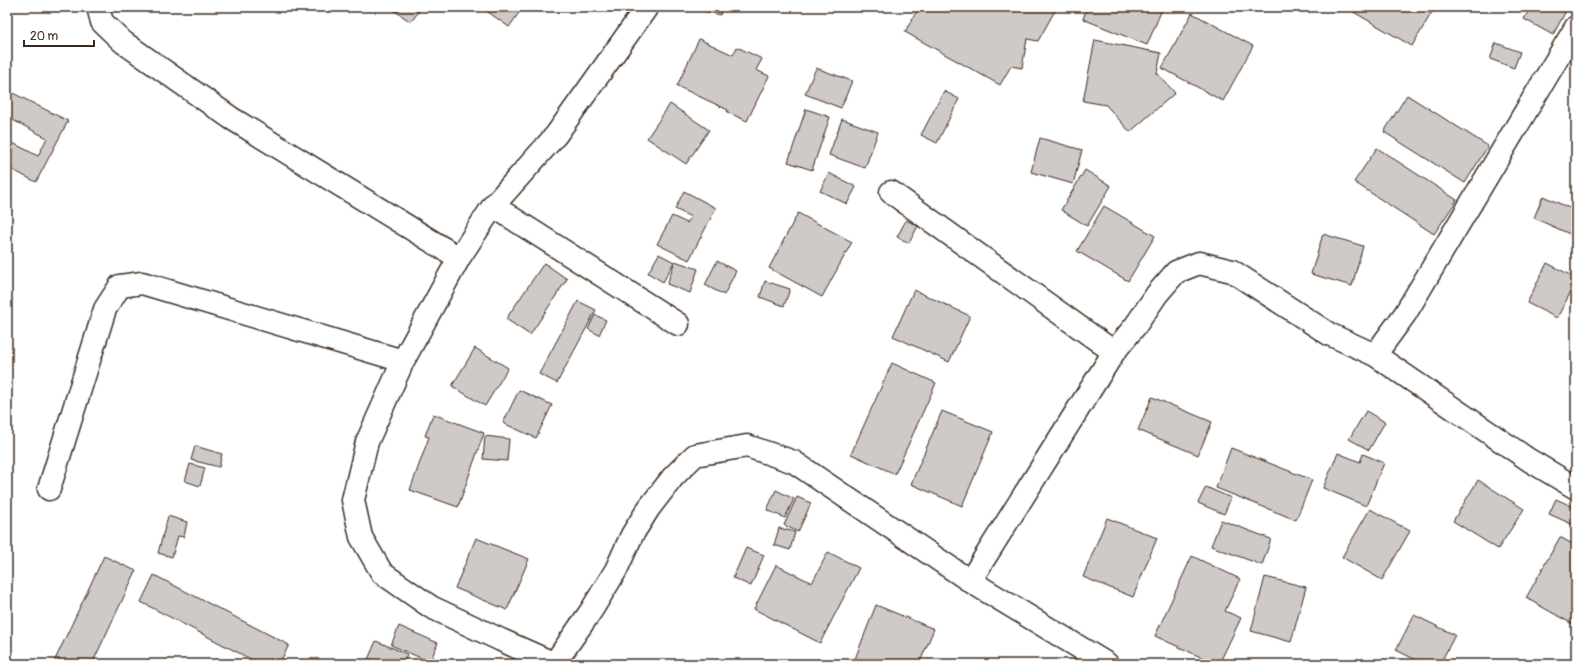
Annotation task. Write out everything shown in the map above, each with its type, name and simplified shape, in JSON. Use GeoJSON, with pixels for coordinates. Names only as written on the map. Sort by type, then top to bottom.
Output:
{"type":"FeatureCollection","features":[{"type":"Feature","properties":{"kind":"street"},"geometry":{"type":"LineString","coordinates":[[98,7],[102,22],[122,42],[231,118],[459,258]]}},
{"type":"Feature","properties":{"kind":"street"},"geometry":{"type":"LineString","coordinates":[[647,7],[556,135],[493,206],[459,258],[403,361],[367,442],[353,500],[361,537],[382,573],[432,607],[555,664],[591,611],[616,570],[632,535],[649,508],[673,477],[695,455],[747,446],[794,462],[970,581],[1107,664]]}},
{"type":"Feature","properties":{"kind":"street"},"geometry":{"type":"LineString","coordinates":[[1375,354],[1405,314],[1576,27]]}},
{"type":"Feature","properties":{"kind":"street"},"geometry":{"type":"LineString","coordinates":[[891,192],[1114,352]]}},
{"type":"Feature","properties":{"kind":"street"},"geometry":{"type":"LineString","coordinates":[[493,206],[678,324]]}},
{"type":"Feature","properties":{"kind":"street"},"geometry":{"type":"LineString","coordinates":[[970,581],[1114,352],[1136,325],[1157,294],[1176,272],[1199,263],[1232,271],[1329,334],[1375,354],[1529,460],[1576,488]]}},
{"type":"Feature","properties":{"kind":"street"},"geometry":{"type":"LineString","coordinates":[[49,489],[105,309],[120,286],[142,282],[403,361]]}},
{"type":"Feature","properties":{"kind":"building"},"geometry":{"type":"Polygon","coordinates":[[[389,7],[422,7],[411,22],[389,7]]]}},
{"type":"Feature","properties":{"kind":"building"},"geometry":{"type":"Polygon","coordinates":[[[481,7],[523,7],[509,27],[481,7]]]}},
{"type":"Feature","properties":{"kind":"building"},"geometry":{"type":"Polygon","coordinates":[[[702,7],[722,7],[720,15],[701,10],[702,7]]]}},
{"type":"Feature","properties":{"kind":"building"},"geometry":{"type":"Polygon","coordinates":[[[919,7],[1057,7],[1038,41],[1027,39],[1022,68],[1011,66],[1000,85],[905,32],[919,7]]]}},
{"type":"Feature","properties":{"kind":"building"},"geometry":{"type":"Polygon","coordinates":[[[1087,7],[1163,7],[1147,45],[1083,19],[1087,7]]]}},
{"type":"Feature","properties":{"kind":"building"},"geometry":{"type":"Polygon","coordinates":[[[1345,7],[1435,7],[1412,46],[1345,7]]]}},
{"type":"Feature","properties":{"kind":"building"},"geometry":{"type":"Polygon","coordinates":[[[1531,7],[1568,7],[1553,35],[1524,19],[1531,7]]]}},
{"type":"Feature","properties":{"kind":"building"},"geometry":{"type":"Polygon","coordinates":[[[1192,13],[1253,46],[1223,101],[1162,68],[1192,13]]]}},
{"type":"Feature","properties":{"kind":"building"},"geometry":{"type":"Polygon","coordinates":[[[699,39],[733,55],[737,47],[762,59],[756,70],[769,76],[747,121],[727,112],[728,110],[677,86],[699,39]]]}},
{"type":"Feature","properties":{"kind":"building"},"geometry":{"type":"Polygon","coordinates":[[[1095,40],[1161,53],[1157,73],[1175,93],[1130,132],[1106,105],[1083,101],[1095,40]]]}},
{"type":"Feature","properties":{"kind":"building"},"geometry":{"type":"Polygon","coordinates":[[[1496,43],[1520,52],[1514,68],[1490,59],[1496,43]]]}},
{"type":"Feature","properties":{"kind":"building"},"geometry":{"type":"Polygon","coordinates":[[[816,68],[852,81],[841,108],[805,94],[816,68]]]}},
{"type":"Feature","properties":{"kind":"building"},"geometry":{"type":"Polygon","coordinates":[[[7,90],[68,121],[36,182],[7,167],[7,140],[38,156],[47,138],[7,117],[7,90]]]}},
{"type":"Feature","properties":{"kind":"building"},"geometry":{"type":"Polygon","coordinates":[[[944,91],[959,99],[937,143],[921,135],[944,91]]]}},
{"type":"Feature","properties":{"kind":"building"},"geometry":{"type":"Polygon","coordinates":[[[1407,95],[1488,146],[1465,183],[1384,132],[1407,95]]]}},
{"type":"Feature","properties":{"kind":"building"},"geometry":{"type":"Polygon","coordinates":[[[670,104],[709,130],[686,164],[647,138],[670,104]]]}},
{"type":"Feature","properties":{"kind":"building"},"geometry":{"type":"Polygon","coordinates":[[[806,109],[830,117],[812,170],[788,162],[806,109]]]}},
{"type":"Feature","properties":{"kind":"building"},"geometry":{"type":"Polygon","coordinates":[[[842,119],[878,132],[865,168],[829,155],[842,119]]]}},
{"type":"Feature","properties":{"kind":"building"},"geometry":{"type":"Polygon","coordinates":[[[1040,138],[1082,150],[1073,184],[1031,172],[1040,138]]]}},
{"type":"Feature","properties":{"kind":"building"},"geometry":{"type":"Polygon","coordinates":[[[1377,148],[1457,200],[1434,234],[1354,182],[1377,148]]]}},
{"type":"Feature","properties":{"kind":"building"},"geometry":{"type":"Polygon","coordinates":[[[1085,170],[1111,186],[1087,226],[1061,210],[1085,170]]]}},
{"type":"Feature","properties":{"kind":"building"},"geometry":{"type":"Polygon","coordinates":[[[829,173],[856,187],[847,204],[820,191],[829,173]]]}},
{"type":"Feature","properties":{"kind":"building"},"geometry":{"type":"Polygon","coordinates":[[[684,191],[716,208],[689,260],[657,244],[672,216],[687,223],[691,217],[675,209],[684,191]]]}},
{"type":"Feature","properties":{"kind":"building"},"geometry":{"type":"Polygon","coordinates":[[[1543,196],[1576,211],[1576,226],[1572,235],[1534,218],[1543,196]]]}},
{"type":"Feature","properties":{"kind":"building"},"geometry":{"type":"Polygon","coordinates":[[[1104,206],[1155,236],[1128,281],[1077,251],[1104,206]]]}},
{"type":"Feature","properties":{"kind":"building"},"geometry":{"type":"Polygon","coordinates":[[[798,213],[852,242],[822,297],[769,268],[798,213]]]}},
{"type":"Feature","properties":{"kind":"building"},"geometry":{"type":"Polygon","coordinates":[[[906,220],[918,226],[909,243],[897,237],[906,220]]]}},
{"type":"Feature","properties":{"kind":"building"},"geometry":{"type":"Polygon","coordinates":[[[1323,234],[1363,246],[1352,286],[1311,274],[1323,234]]]}},
{"type":"Feature","properties":{"kind":"building"},"geometry":{"type":"Polygon","coordinates":[[[659,254],[674,262],[663,282],[648,273],[659,254]]]}},
{"type":"Feature","properties":{"kind":"building"},"geometry":{"type":"Polygon","coordinates":[[[675,261],[698,269],[690,293],[667,284],[675,261]]]}},
{"type":"Feature","properties":{"kind":"building"},"geometry":{"type":"Polygon","coordinates":[[[717,261],[736,271],[724,295],[705,285],[717,261]]]}},
{"type":"Feature","properties":{"kind":"building"},"geometry":{"type":"Polygon","coordinates":[[[544,263],[567,279],[530,335],[506,319],[544,263]]]}},
{"type":"Feature","properties":{"kind":"building"},"geometry":{"type":"Polygon","coordinates":[[[1547,263],[1576,278],[1576,282],[1557,318],[1527,303],[1547,263]]]}},
{"type":"Feature","properties":{"kind":"building"},"geometry":{"type":"Polygon","coordinates":[[[765,281],[790,289],[784,306],[760,297],[765,281]]]}},
{"type":"Feature","properties":{"kind":"building"},"geometry":{"type":"Polygon","coordinates":[[[914,290],[970,316],[949,362],[893,336],[914,290]]]}},
{"type":"Feature","properties":{"kind":"building"},"geometry":{"type":"Polygon","coordinates":[[[578,301],[596,310],[557,383],[539,374],[578,301]]]}},
{"type":"Feature","properties":{"kind":"building"},"geometry":{"type":"Polygon","coordinates":[[[595,315],[606,320],[599,335],[588,329],[595,315]]]}},
{"type":"Feature","properties":{"kind":"building"},"geometry":{"type":"Polygon","coordinates":[[[475,348],[508,368],[485,406],[452,386],[475,348]]]}},
{"type":"Feature","properties":{"kind":"building"},"geometry":{"type":"Polygon","coordinates":[[[892,363],[936,383],[895,474],[851,454],[892,363]]]}},
{"type":"Feature","properties":{"kind":"building"},"geometry":{"type":"Polygon","coordinates":[[[519,390],[552,405],[536,438],[503,423],[519,390]]]}},
{"type":"Feature","properties":{"kind":"building"},"geometry":{"type":"Polygon","coordinates":[[[1152,397],[1212,422],[1198,455],[1138,430],[1152,397]]]}},
{"type":"Feature","properties":{"kind":"building"},"geometry":{"type":"Polygon","coordinates":[[[942,411],[993,432],[962,506],[911,484],[942,411]]]}},
{"type":"Feature","properties":{"kind":"building"},"geometry":{"type":"Polygon","coordinates":[[[1366,411],[1385,422],[1369,450],[1349,439],[1366,411]]]}},
{"type":"Feature","properties":{"kind":"building"},"geometry":{"type":"Polygon","coordinates":[[[433,414],[484,433],[458,507],[410,490],[429,437],[425,436],[433,414]]]}},
{"type":"Feature","properties":{"kind":"building"},"geometry":{"type":"Polygon","coordinates":[[[485,436],[509,439],[507,461],[483,459],[485,436]]]}},
{"type":"Feature","properties":{"kind":"building"},"geometry":{"type":"Polygon","coordinates":[[[195,446],[222,454],[219,467],[191,460],[195,446]]]}},
{"type":"Feature","properties":{"kind":"building"},"geometry":{"type":"Polygon","coordinates":[[[1231,448],[1312,480],[1296,520],[1216,488],[1231,448]]]}},
{"type":"Feature","properties":{"kind":"building"},"geometry":{"type":"Polygon","coordinates":[[[1338,453],[1360,462],[1363,454],[1384,463],[1366,506],[1323,488],[1338,453]]]}},
{"type":"Feature","properties":{"kind":"building"},"geometry":{"type":"Polygon","coordinates":[[[190,464],[205,468],[200,486],[185,481],[190,464]]]}},
{"type":"Feature","properties":{"kind":"building"},"geometry":{"type":"Polygon","coordinates":[[[1478,480],[1524,509],[1498,549],[1453,521],[1478,480]]]}},
{"type":"Feature","properties":{"kind":"building"},"geometry":{"type":"Polygon","coordinates":[[[1206,487],[1231,498],[1224,514],[1198,503],[1206,487]]]}},
{"type":"Feature","properties":{"kind":"building"},"geometry":{"type":"Polygon","coordinates":[[[776,490],[794,499],[785,518],[767,510],[776,490]]]}},
{"type":"Feature","properties":{"kind":"building"},"geometry":{"type":"Polygon","coordinates":[[[797,497],[811,503],[798,532],[784,525],[797,497]]]}},
{"type":"Feature","properties":{"kind":"building"},"geometry":{"type":"Polygon","coordinates":[[[1556,499],[1576,508],[1576,526],[1549,514],[1556,499]]]}},
{"type":"Feature","properties":{"kind":"building"},"geometry":{"type":"Polygon","coordinates":[[[1370,509],[1410,531],[1382,580],[1342,557],[1370,509]]]}},
{"type":"Feature","properties":{"kind":"building"},"geometry":{"type":"Polygon","coordinates":[[[168,516],[187,522],[184,537],[178,536],[172,557],[158,553],[168,516]]]}},
{"type":"Feature","properties":{"kind":"building"},"geometry":{"type":"Polygon","coordinates":[[[1107,518],[1157,538],[1133,597],[1083,577],[1107,518]]]}},
{"type":"Feature","properties":{"kind":"building"},"geometry":{"type":"Polygon","coordinates":[[[1221,520],[1271,539],[1262,565],[1211,546],[1221,520]]]}},
{"type":"Feature","properties":{"kind":"building"},"geometry":{"type":"Polygon","coordinates":[[[779,528],[795,532],[790,550],[774,545],[779,528]]]}},
{"type":"Feature","properties":{"kind":"building"},"geometry":{"type":"Polygon","coordinates":[[[1560,537],[1576,546],[1576,626],[1526,598],[1560,537]]]}},
{"type":"Feature","properties":{"kind":"building"},"geometry":{"type":"Polygon","coordinates":[[[476,538],[529,559],[507,610],[455,588],[476,538]]]}},
{"type":"Feature","properties":{"kind":"building"},"geometry":{"type":"Polygon","coordinates":[[[746,548],[764,555],[751,586],[733,578],[746,548]]]}},
{"type":"Feature","properties":{"kind":"building"},"geometry":{"type":"Polygon","coordinates":[[[828,552],[859,568],[820,643],[754,609],[776,565],[812,583],[828,552]]]}},
{"type":"Feature","properties":{"kind":"building"},"geometry":{"type":"Polygon","coordinates":[[[104,556],[136,571],[92,664],[53,664],[104,556]]]}},
{"type":"Feature","properties":{"kind":"building"},"geometry":{"type":"Polygon","coordinates":[[[1192,556],[1240,579],[1225,611],[1241,618],[1219,664],[1216,664],[1155,636],[1192,556]]]}},
{"type":"Feature","properties":{"kind":"building"},"geometry":{"type":"Polygon","coordinates":[[[154,575],[289,645],[279,664],[260,664],[141,602],[154,575]]]}},
{"type":"Feature","properties":{"kind":"building"},"geometry":{"type":"Polygon","coordinates":[[[1265,577],[1306,587],[1291,642],[1251,631],[1265,577]]]}},
{"type":"Feature","properties":{"kind":"building"},"geometry":{"type":"Polygon","coordinates":[[[876,605],[934,629],[919,664],[853,664],[876,605]]]}},
{"type":"Feature","properties":{"kind":"building"},"geometry":{"type":"Polygon","coordinates":[[[1414,615],[1455,635],[1440,664],[1424,664],[1396,650],[1414,615]]]}},
{"type":"Feature","properties":{"kind":"building"},"geometry":{"type":"Polygon","coordinates":[[[399,626],[438,643],[430,662],[391,645],[399,626]]]}},
{"type":"Feature","properties":{"kind":"building"},"geometry":{"type":"Polygon","coordinates":[[[376,641],[407,654],[403,664],[366,664],[376,641]]]}}]}
